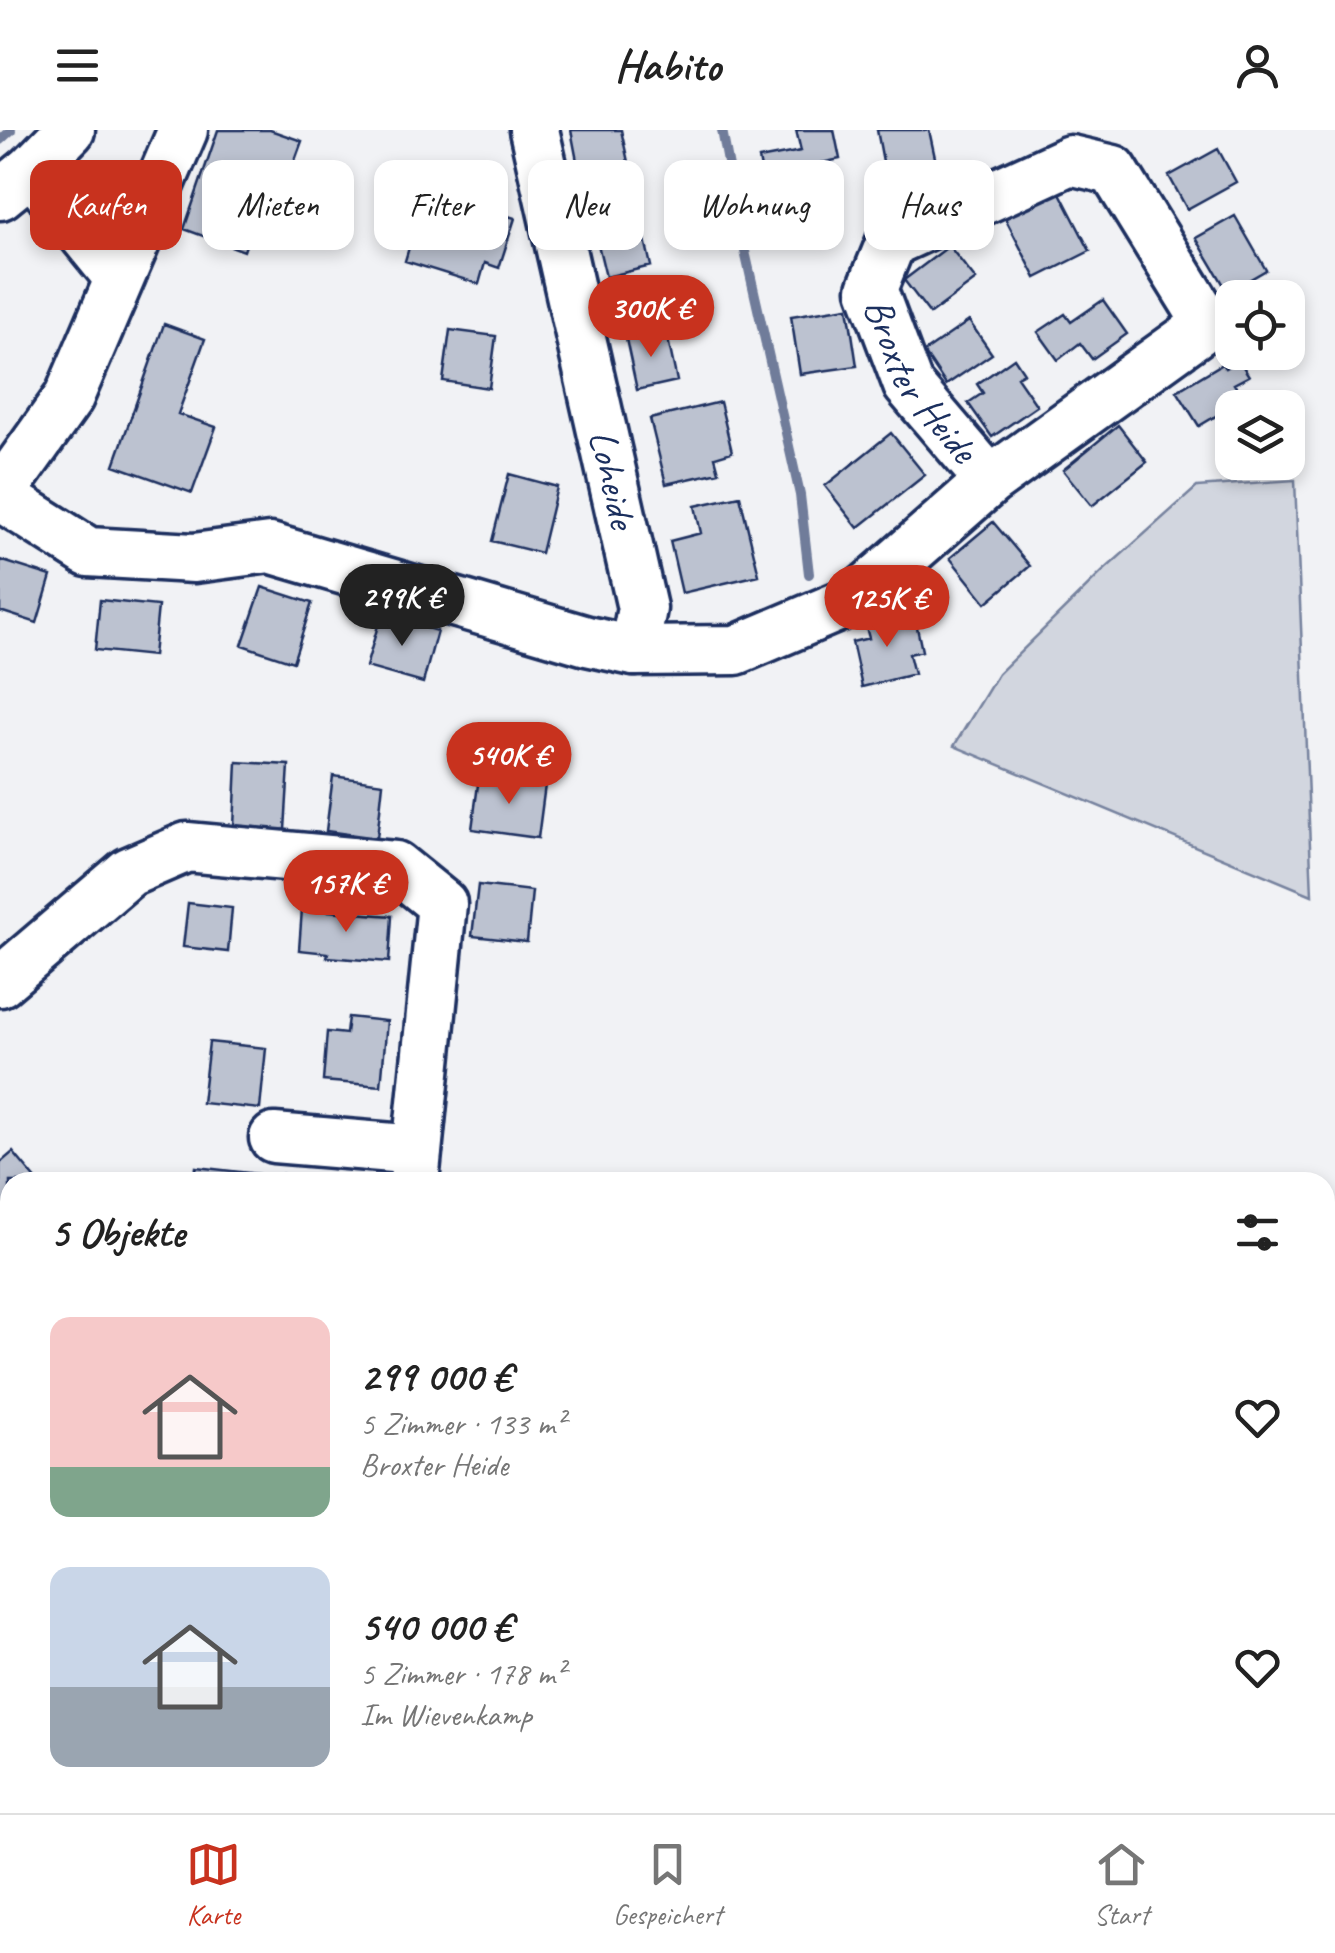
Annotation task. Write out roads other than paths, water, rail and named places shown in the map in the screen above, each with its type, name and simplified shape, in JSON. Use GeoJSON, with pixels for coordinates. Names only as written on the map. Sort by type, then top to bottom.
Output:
{"type":"FeatureCollection","features":[{"type":"Feature","properties":{"kind":"street"},"geometry":{"type":"LineString","coordinates":[[70,130],[15,183],[119,278]]}},
{"type":"Feature","properties":{"kind":"street"},"geometry":{"type":"LineString","coordinates":[[0,495],[69,396],[183,130]]}},
{"type":"Feature","properties":{"kind":"street","name":"Loheide"},"geometry":{"type":"LineString","coordinates":[[534,130],[642,608],[634,651]]}},
{"type":"Feature","properties":{"kind":"street","name":"Broxter Heide"},"geometry":{"type":"LineString","coordinates":[[0,495],[88,552],[194,558],[270,548],[634,651],[736,650],[854,600],[990,481],[1208,324],[1113,170],[1070,160],[891,242],[872,289],[908,385],[990,481]]}},
{"type":"Feature","properties":{"kind":"street"},"geometry":{"type":"LineString","coordinates":[[0,982],[129,872],[187,847],[395,866],[442,904],[415,1166],[274,1138]]}},
{"type":"Feature","properties":{"kind":"waterway"},"geometry":{"type":"LineString","coordinates":[[0,140],[11,130]]}},
{"type":"Feature","properties":{"kind":"waterway"},"geometry":{"type":"LineString","coordinates":[[722,130],[742,238],[800,495],[809,574]]}}]}
